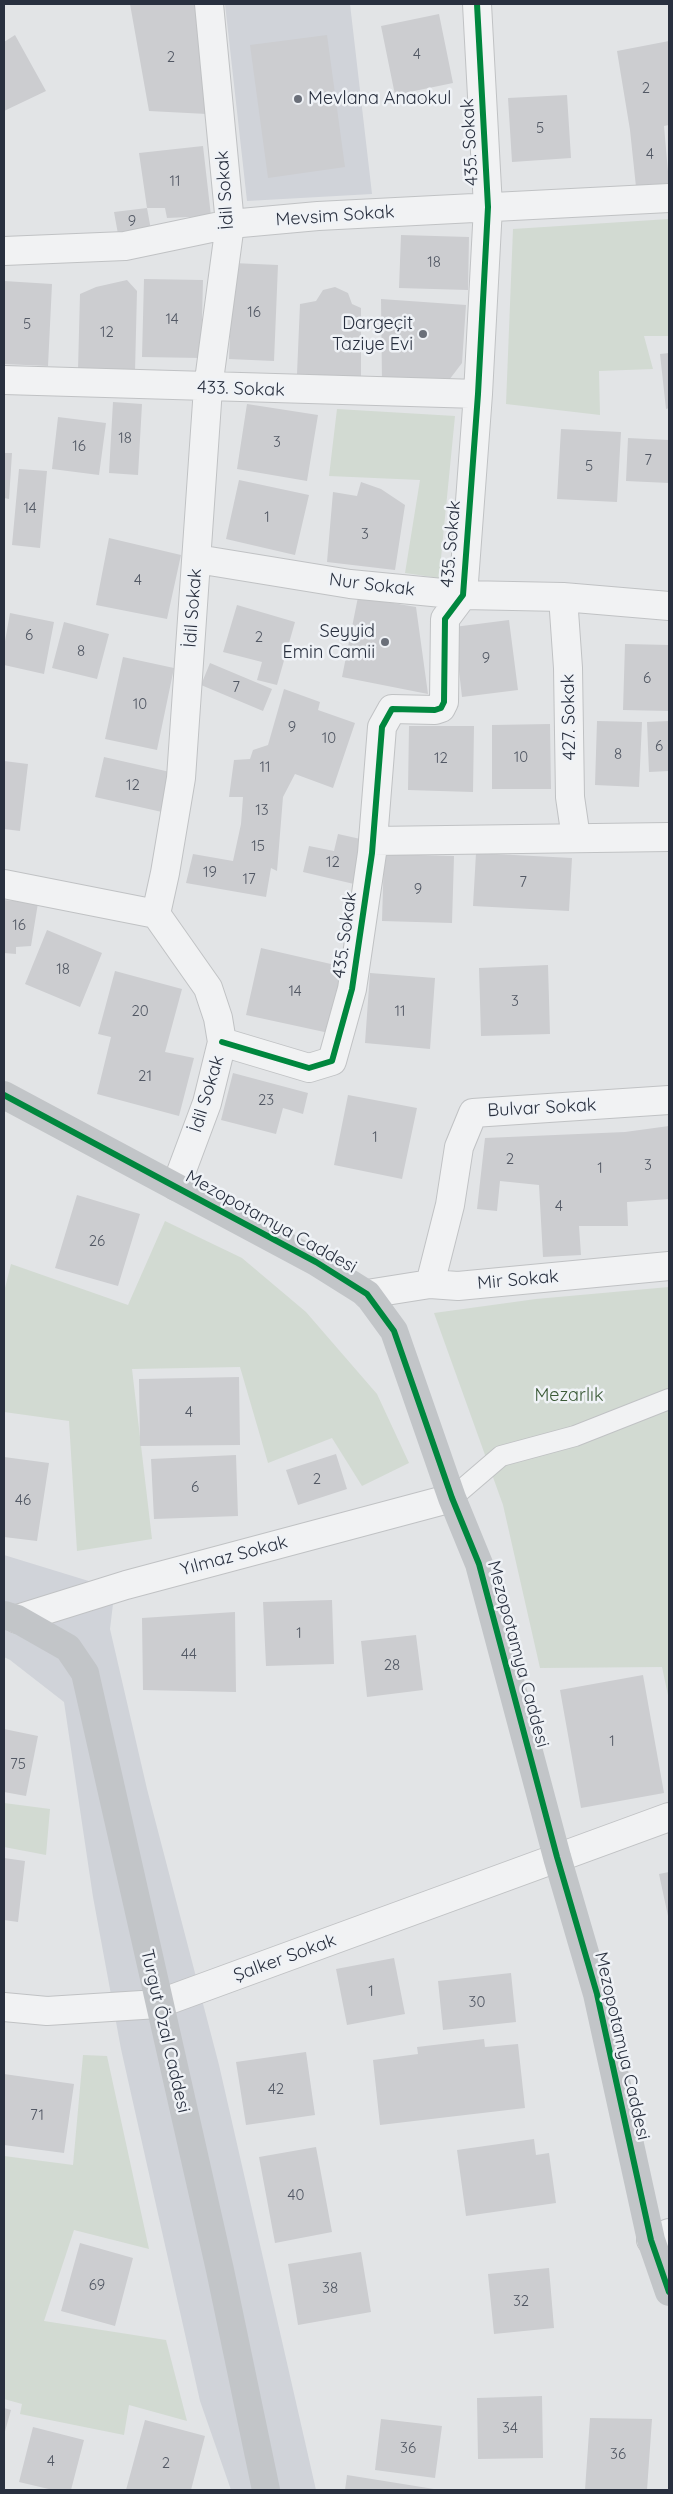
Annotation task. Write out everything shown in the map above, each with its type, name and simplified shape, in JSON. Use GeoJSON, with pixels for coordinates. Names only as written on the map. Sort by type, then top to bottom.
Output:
{"type":"FeatureCollection","features":[{"type":"Feature","properties":{"kind":"street","name":"İdil Sokak"},"geometry":{"type":"LineString","coordinates":[[176,1186],[207,1103],[222,1042],[218,1018],[208,988],[156,914],[181,778],[208,388],[230,224],[209,4]]}},
{"type":"Feature","properties":{"kind":"street","name":"435. Sokak"},"geometry":{"type":"LineString","coordinates":[[222,1042],[309,1068],[332,1061],[352,989],[373,841],[382,727],[392,709],[441,708],[444,702],[445,619],[463,595],[478,394],[488,207],[477,4]]}},
{"type":"Feature","properties":{"kind":"street","name":"Mevsim Sokak"},"geometry":{"type":"LineString","coordinates":[[4,251],[124,246],[230,224],[318,216],[669,198]]}},
{"type":"Feature","properties":{"kind":"street","name":"433. Sokak"},"geometry":{"type":"LineString","coordinates":[[4,380],[208,388],[478,394]]}},
{"type":"Feature","properties":{"kind":"street","name":"Nur Sokak"},"geometry":{"type":"LineString","coordinates":[[196,559],[350,584],[463,595],[563,596],[669,606]]}},
{"type":"Feature","properties":{"kind":"street","name":"427. Sokak"},"geometry":{"type":"LineString","coordinates":[[563,596],[568,668],[570,797],[576,838]]}},
{"type":"Feature","properties":{"kind":"street"},"geometry":{"type":"LineString","coordinates":[[373,841],[669,837]]}},
{"type":"Feature","properties":{"kind":"street"},"geometry":{"type":"LineString","coordinates":[[4,884],[156,914]]}},
{"type":"Feature","properties":{"kind":"street","name":"Mezopotamya Caddesi"},"geometry":{"type":"LineString","coordinates":[[4,1095],[316,1262],[367,1294],[394,1331],[452,1498],[478,1564],[557,1857],[598,1994],[660,2237],[669,2292]]}},
{"type":"Feature","properties":{"kind":"street","name":"Bulvar Sokak"},"geometry":{"type":"LineString","coordinates":[[430,1284],[450,1205],[459,1147],[473,1112],[669,1100]]}},
{"type":"Feature","properties":{"kind":"street","name":"Mir Sokak"},"geometry":{"type":"LineString","coordinates":[[367,1294],[430,1284],[458,1286],[669,1266]]}},
{"type":"Feature","properties":{"kind":"street","name":"Yılmaz Sokak"},"geometry":{"type":"LineString","coordinates":[[10,1617],[452,1498]]}},
{"type":"Feature","properties":{"kind":"street","name":"Turgut Özal Caddesi"},"geometry":{"type":"LineString","coordinates":[[10,1617],[68,1648],[85,1673],[99,1727],[158,2004],[222,2280],[266,2490]]}},
{"type":"Feature","properties":{"kind":"street","name":"Şalker Sokak"},"geometry":{"type":"LineString","coordinates":[[4,2007],[48,2011],[158,2004],[669,1817]]}},
{"type":"Feature","properties":{"kind":"lane"},"geometry":{"type":"LineString","coordinates":[[452,1498],[501,1456],[575,1436],[669,1399]]}},
{"type":"Feature","properties":{"kind":"shaded area","name":"Mevlana Anaokul"},"geometry":{"type":"Polygon","coordinates":[[[225,4],[350,4],[372,194],[247,201],[225,4]]]}},
{"type":"Feature","properties":{"kind":"shaded area"},"geometry":{"type":"Polygon","coordinates":[[[4,1555],[92,1582],[113,1604],[110,1629],[147,1789],[219,2065],[316,2490],[231,2490],[200,2401],[121,2049],[93,1897],[64,1702],[4,1657],[4,1555]]]}},
{"type":"Feature","properties":{"kind":"green space"},"geometry":{"type":"Polygon","coordinates":[[[669,219],[669,336],[644,336],[653,369],[599,371],[600,415],[506,404],[513,229],[669,219]]]}},
{"type":"Feature","properties":{"kind":"green space"},"geometry":{"type":"Polygon","coordinates":[[[337,409],[455,416],[439,578],[405,573],[420,480],[329,476],[337,409]]]}},
{"type":"Feature","properties":{"kind":"green space"},"geometry":{"type":"Polygon","coordinates":[[[165,1221],[242,1258],[306,1312],[377,1394],[409,1463],[362,1486],[332,1438],[268,1463],[240,1367],[132,1369],[152,1539],[77,1551],[69,1421],[4,1412],[4,1292],[11,1264],[128,1305],[165,1221]]]}},
{"type":"Feature","properties":{"kind":"green space","name":"Mezarlık"},"geometry":{"type":"Polygon","coordinates":[[[669,1287],[669,1700],[662,1667],[540,1668],[503,1505],[434,1313],[536,1299],[669,1287]]]}},
{"type":"Feature","properties":{"kind":"green space"},"geometry":{"type":"Polygon","coordinates":[[[4,1803],[50,1809],[46,1855],[4,1847],[4,1803]]]}},
{"type":"Feature","properties":{"kind":"green space"},"geometry":{"type":"Polygon","coordinates":[[[83,2055],[107,2056],[149,2249],[74,2230],[44,2321],[166,2340],[187,2421],[129,2405],[124,2435],[20,2414],[22,2404],[4,2399],[4,2156],[73,2165],[83,2055]]]}},
{"type":"Feature","properties":{"kind":"building"},"geometry":{"type":"Polygon","coordinates":[[[130,4],[200,4],[207,114],[149,111],[130,4]]]}},
{"type":"Feature","properties":{"kind":"building"},"geometry":{"type":"Polygon","coordinates":[[[439,14],[453,83],[395,95],[381,26],[439,14]]]}},
{"type":"Feature","properties":{"kind":"building"},"geometry":{"type":"Polygon","coordinates":[[[15,35],[46,91],[4,111],[4,42],[15,35]]]}},
{"type":"Feature","properties":{"kind":"building"},"geometry":{"type":"Polygon","coordinates":[[[327,35],[345,167],[268,178],[250,45],[327,35]]]}},
{"type":"Feature","properties":{"kind":"building"},"geometry":{"type":"Polygon","coordinates":[[[669,41],[669,125],[664,126],[669,183],[636,187],[630,130],[617,51],[669,41]]]}},
{"type":"Feature","properties":{"kind":"building"},"geometry":{"type":"Polygon","coordinates":[[[567,95],[571,158],[512,162],[508,98],[567,95]]]}},
{"type":"Feature","properties":{"kind":"building"},"geometry":{"type":"Polygon","coordinates":[[[203,146],[211,216],[167,218],[165,208],[147,208],[139,153],[203,146]]]}},
{"type":"Feature","properties":{"kind":"building"},"geometry":{"type":"Polygon","coordinates":[[[147,208],[151,230],[118,234],[114,212],[147,208]]]}},
{"type":"Feature","properties":{"kind":"building"},"geometry":{"type":"Polygon","coordinates":[[[401,235],[469,237],[468,290],[399,288],[401,235]]]}},
{"type":"Feature","properties":{"kind":"building"},"geometry":{"type":"Polygon","coordinates":[[[233,263],[278,265],[274,361],[229,359],[233,263]]]}},
{"type":"Feature","properties":{"kind":"building"},"geometry":{"type":"Polygon","coordinates":[[[144,279],[203,280],[201,358],[142,357],[144,279]]]}},
{"type":"Feature","properties":{"kind":"building"},"geometry":{"type":"Polygon","coordinates":[[[127,280],[137,291],[135,372],[78,370],[80,294],[96,287],[127,280]]]}},
{"type":"Feature","properties":{"kind":"building"},"geometry":{"type":"Polygon","coordinates":[[[4,281],[52,284],[48,366],[4,364],[4,281]]]}},
{"type":"Feature","properties":{"kind":"building"},"geometry":{"type":"Polygon","coordinates":[[[335,287],[348,293],[352,304],[361,308],[361,380],[297,374],[300,304],[316,301],[323,290],[335,287]]]}},
{"type":"Feature","properties":{"kind":"building","name":"Dargeçit Taziye Evi"},"geometry":{"type":"Polygon","coordinates":[[[381,299],[466,305],[462,363],[446,384],[382,382],[381,299]]]}},
{"type":"Feature","properties":{"kind":"building"},"geometry":{"type":"Polygon","coordinates":[[[669,353],[669,408],[666,409],[660,354],[669,353]]]}},
{"type":"Feature","properties":{"kind":"building"},"geometry":{"type":"Polygon","coordinates":[[[113,402],[142,404],[138,475],[109,473],[113,402]]]}},
{"type":"Feature","properties":{"kind":"building"},"geometry":{"type":"Polygon","coordinates":[[[247,404],[318,415],[307,481],[237,469],[247,404]]]}},
{"type":"Feature","properties":{"kind":"building"},"geometry":{"type":"Polygon","coordinates":[[[58,417],[106,423],[99,475],[52,469],[58,417]]]}},
{"type":"Feature","properties":{"kind":"building"},"geometry":{"type":"Polygon","coordinates":[[[561,429],[621,432],[617,502],[557,499],[561,429]]]}},
{"type":"Feature","properties":{"kind":"building"},"geometry":{"type":"Polygon","coordinates":[[[628,438],[669,440],[669,483],[626,481],[628,438]]]}},
{"type":"Feature","properties":{"kind":"building"},"geometry":{"type":"Polygon","coordinates":[[[4,453],[12,453],[9,499],[4,498],[4,453]]]}},
{"type":"Feature","properties":{"kind":"building"},"geometry":{"type":"Polygon","coordinates":[[[19,469],[47,471],[40,548],[12,545],[19,469]]]}},
{"type":"Feature","properties":{"kind":"building"},"geometry":{"type":"Polygon","coordinates":[[[239,480],[309,495],[295,555],[226,539],[239,480]]]}},
{"type":"Feature","properties":{"kind":"building"},"geometry":{"type":"Polygon","coordinates":[[[361,482],[381,489],[405,505],[395,570],[327,562],[333,492],[357,496],[361,482]]]}},
{"type":"Feature","properties":{"kind":"building"},"geometry":{"type":"Polygon","coordinates":[[[109,538],[181,555],[167,619],[96,605],[109,538]]]}},
{"type":"Feature","properties":{"kind":"building","name":"Seyyid Emin Camii"},"geometry":{"type":"Polygon","coordinates":[[[358,597],[416,607],[428,694],[342,677],[358,597]]]}},
{"type":"Feature","properties":{"kind":"building"},"geometry":{"type":"Polygon","coordinates":[[[237,605],[295,622],[277,685],[257,680],[262,662],[223,652],[237,605]]]}},
{"type":"Feature","properties":{"kind":"building"},"geometry":{"type":"Polygon","coordinates":[[[10,613],[54,622],[44,674],[4,665],[4,647],[10,613]]]}},
{"type":"Feature","properties":{"kind":"building"},"geometry":{"type":"Polygon","coordinates":[[[509,620],[518,690],[462,697],[454,627],[509,620]]]}},
{"type":"Feature","properties":{"kind":"building"},"geometry":{"type":"Polygon","coordinates":[[[64,622],[109,634],[97,679],[52,668],[64,622]]]}},
{"type":"Feature","properties":{"kind":"building"},"geometry":{"type":"Polygon","coordinates":[[[625,644],[669,645],[669,711],[623,710],[625,644]]]}},
{"type":"Feature","properties":{"kind":"building"},"geometry":{"type":"Polygon","coordinates":[[[123,657],[174,668],[157,750],[105,739],[123,657]]]}},
{"type":"Feature","properties":{"kind":"building"},"geometry":{"type":"Polygon","coordinates":[[[210,663],[272,689],[263,711],[201,685],[210,663]]]}},
{"type":"Feature","properties":{"kind":"building"},"geometry":{"type":"Polygon","coordinates":[[[284,689],[320,702],[318,710],[355,723],[333,788],[295,774],[283,797],[277,871],[271,868],[266,897],[186,883],[193,854],[233,861],[241,824],[243,797],[229,797],[234,760],[250,759],[253,750],[268,745],[284,689]]]}},
{"type":"Feature","properties":{"kind":"building"},"geometry":{"type":"Polygon","coordinates":[[[597,721],[642,722],[639,787],[595,785],[597,721]]]}},
{"type":"Feature","properties":{"kind":"building"},"geometry":{"type":"Polygon","coordinates":[[[669,721],[669,771],[649,772],[647,722],[669,721]]]}},
{"type":"Feature","properties":{"kind":"building"},"geometry":{"type":"Polygon","coordinates":[[[550,724],[551,789],[492,789],[492,725],[550,724]]]}},
{"type":"Feature","properties":{"kind":"building"},"geometry":{"type":"Polygon","coordinates":[[[409,726],[474,726],[473,792],[408,790],[409,726]]]}},
{"type":"Feature","properties":{"kind":"building"},"geometry":{"type":"Polygon","coordinates":[[[104,757],[170,772],[162,812],[95,797],[104,757]]]}},
{"type":"Feature","properties":{"kind":"building"},"geometry":{"type":"Polygon","coordinates":[[[4,761],[28,764],[20,831],[4,829],[4,761]]]}},
{"type":"Feature","properties":{"kind":"building"},"geometry":{"type":"Polygon","coordinates":[[[338,834],[365,840],[354,884],[303,872],[309,846],[334,851],[338,834]]]}},
{"type":"Feature","properties":{"kind":"building"},"geometry":{"type":"Polygon","coordinates":[[[476,853],[572,858],[569,911],[473,906],[476,853]]]}},
{"type":"Feature","properties":{"kind":"building"},"geometry":{"type":"Polygon","coordinates":[[[384,854],[454,856],[452,923],[382,921],[384,854]]]}},
{"type":"Feature","properties":{"kind":"building"},"geometry":{"type":"Polygon","coordinates":[[[4,900],[38,903],[31,946],[16,947],[16,954],[4,953],[4,900]]]}},
{"type":"Feature","properties":{"kind":"building"},"geometry":{"type":"Polygon","coordinates":[[[47,930],[102,953],[80,1007],[25,984],[47,930]]]}},
{"type":"Feature","properties":{"kind":"building"},"geometry":{"type":"Polygon","coordinates":[[[261,948],[344,967],[329,1033],[246,1015],[261,948]]]}},
{"type":"Feature","properties":{"kind":"building"},"geometry":{"type":"Polygon","coordinates":[[[548,965],[550,1034],[481,1036],[479,968],[548,965]]]}},
{"type":"Feature","properties":{"kind":"building"},"geometry":{"type":"Polygon","coordinates":[[[115,971],[182,989],[165,1052],[194,1058],[179,1116],[97,1094],[111,1037],[98,1034],[115,971]]]}},
{"type":"Feature","properties":{"kind":"building"},"geometry":{"type":"Polygon","coordinates":[[[370,973],[435,978],[430,1049],[365,1043],[370,973]]]}},
{"type":"Feature","properties":{"kind":"building"},"geometry":{"type":"Polygon","coordinates":[[[233,1073],[308,1093],[303,1114],[283,1108],[276,1134],[221,1120],[233,1073]]]}},
{"type":"Feature","properties":{"kind":"building"},"geometry":{"type":"Polygon","coordinates":[[[348,1095],[417,1108],[402,1179],[334,1165],[348,1095]]]}},
{"type":"Feature","properties":{"kind":"building"},"geometry":{"type":"Polygon","coordinates":[[[669,1126],[669,1199],[627,1202],[628,1226],[579,1226],[581,1255],[543,1257],[539,1185],[500,1181],[497,1211],[477,1209],[485,1138],[625,1132],[669,1126]]]}},
{"type":"Feature","properties":{"kind":"building"},"geometry":{"type":"Polygon","coordinates":[[[77,1195],[140,1214],[118,1286],[55,1268],[77,1195]]]}},
{"type":"Feature","properties":{"kind":"building"},"geometry":{"type":"Polygon","coordinates":[[[239,1377],[240,1445],[140,1446],[139,1379],[239,1377]]]}},
{"type":"Feature","properties":{"kind":"building"},"geometry":{"type":"Polygon","coordinates":[[[336,1454],[347,1489],[298,1505],[286,1470],[336,1454]]]}},
{"type":"Feature","properties":{"kind":"building"},"geometry":{"type":"Polygon","coordinates":[[[236,1455],[238,1516],[154,1519],[151,1459],[236,1455]]]}},
{"type":"Feature","properties":{"kind":"building"},"geometry":{"type":"Polygon","coordinates":[[[4,1457],[49,1463],[37,1541],[4,1537],[4,1457]]]}},
{"type":"Feature","properties":{"kind":"building"},"geometry":{"type":"Polygon","coordinates":[[[332,1600],[334,1664],[266,1666],[263,1602],[332,1600]]]}},
{"type":"Feature","properties":{"kind":"building"},"geometry":{"type":"Polygon","coordinates":[[[235,1612],[236,1692],[143,1690],[142,1618],[235,1612]]]}},
{"type":"Feature","properties":{"kind":"building"},"geometry":{"type":"Polygon","coordinates":[[[416,1635],[423,1690],[367,1697],[361,1641],[416,1635]]]}},
{"type":"Feature","properties":{"kind":"building"},"geometry":{"type":"Polygon","coordinates":[[[643,1675],[664,1793],[581,1808],[560,1690],[643,1675]]]}},
{"type":"Feature","properties":{"kind":"building"},"geometry":{"type":"Polygon","coordinates":[[[4,1729],[38,1736],[26,1796],[4,1792],[4,1729]]]}},
{"type":"Feature","properties":{"kind":"building"},"geometry":{"type":"Polygon","coordinates":[[[4,1858],[25,1861],[18,1922],[4,1920],[4,1858]]]}},
{"type":"Feature","properties":{"kind":"building"},"geometry":{"type":"Polygon","coordinates":[[[669,1872],[669,1916],[668,1916],[659,1874],[669,1872]]]}},
{"type":"Feature","properties":{"kind":"building"},"geometry":{"type":"Polygon","coordinates":[[[394,1958],[405,2014],[347,2025],[336,1969],[394,1958]]]}},
{"type":"Feature","properties":{"kind":"building"},"geometry":{"type":"Polygon","coordinates":[[[511,1973],[516,2022],[443,2030],[438,1981],[511,1973]]]}},
{"type":"Feature","properties":{"kind":"building"},"geometry":{"type":"Polygon","coordinates":[[[484,2039],[485,2047],[518,2044],[525,2108],[380,2125],[373,2060],[418,2054],[417,2047],[484,2039]]]}},
{"type":"Feature","properties":{"kind":"building"},"geometry":{"type":"Polygon","coordinates":[[[306,2052],[315,2115],[246,2125],[236,2062],[306,2052]]]}},
{"type":"Feature","properties":{"kind":"building"},"geometry":{"type":"Polygon","coordinates":[[[4,2074],[74,2084],[64,2153],[4,2145],[4,2074]]]}},
{"type":"Feature","properties":{"kind":"building"},"geometry":{"type":"Polygon","coordinates":[[[534,2139],[536,2155],[549,2153],[556,2203],[466,2216],[457,2150],[534,2139]]]}},
{"type":"Feature","properties":{"kind":"building"},"geometry":{"type":"Polygon","coordinates":[[[316,2147],[332,2232],[275,2243],[259,2157],[316,2147]]]}},
{"type":"Feature","properties":{"kind":"building"},"geometry":{"type":"Polygon","coordinates":[[[80,2243],[133,2258],[115,2326],[61,2311],[80,2243]]]}},
{"type":"Feature","properties":{"kind":"building"},"geometry":{"type":"Polygon","coordinates":[[[361,2252],[371,2312],[298,2325],[288,2264],[361,2252]]]}},
{"type":"Feature","properties":{"kind":"building"},"geometry":{"type":"Polygon","coordinates":[[[549,2268],[554,2328],[494,2334],[488,2274],[549,2268]]]}},
{"type":"Feature","properties":{"kind":"building"},"geometry":{"type":"Polygon","coordinates":[[[542,2396],[543,2458],[478,2459],[477,2398],[542,2396]]]}},
{"type":"Feature","properties":{"kind":"building"},"geometry":{"type":"Polygon","coordinates":[[[4,2408],[11,2410],[4,2435],[4,2408]]]}},
{"type":"Feature","properties":{"kind":"building"},"geometry":{"type":"Polygon","coordinates":[[[590,2418],[652,2419],[647,2490],[585,2490],[590,2418]]]}},
{"type":"Feature","properties":{"kind":"building"},"geometry":{"type":"Polygon","coordinates":[[[381,2419],[442,2426],[435,2478],[375,2470],[381,2419]]]}},
{"type":"Feature","properties":{"kind":"building"},"geometry":{"type":"Polygon","coordinates":[[[145,2420],[205,2436],[191,2490],[126,2490],[145,2420]]]}},
{"type":"Feature","properties":{"kind":"building"},"geometry":{"type":"Polygon","coordinates":[[[33,2427],[84,2440],[71,2490],[53,2490],[19,2482],[33,2427]]]}},
{"type":"Feature","properties":{"kind":"building"},"geometry":{"type":"Polygon","coordinates":[[[347,2475],[434,2489],[434,2490],[345,2490],[347,2475]]]}},
{"type":"Feature","properties":{"kind":"cycle path"},"geometry":{"type":"LineString","coordinates":[[222,1042],[309,1068],[332,1061],[352,989],[372,853],[382,727],[392,709],[435,710],[441,708],[444,702],[445,619],[463,595],[478,394],[488,207],[477,4]]}},
{"type":"Feature","properties":{"kind":"cycle path"},"geometry":{"type":"LineString","coordinates":[[4,1095],[316,1262],[367,1294],[394,1331],[452,1498],[479,1564],[557,1857],[597,1994],[651,2240],[669,2292]]}},
{"type":"Feature","properties":{"kind":"place","name":"Mevlana Anaokul"},"geometry":{"type":"Point","coordinates":[298,99]}},
{"type":"Feature","properties":{"kind":"place","name":"Dargeçit Taziye Evi"},"geometry":{"type":"Point","coordinates":[423,334]}},
{"type":"Feature","properties":{"kind":"place","name":"Seyyid Emin Camii"},"geometry":{"type":"Point","coordinates":[385,642]}}]}
